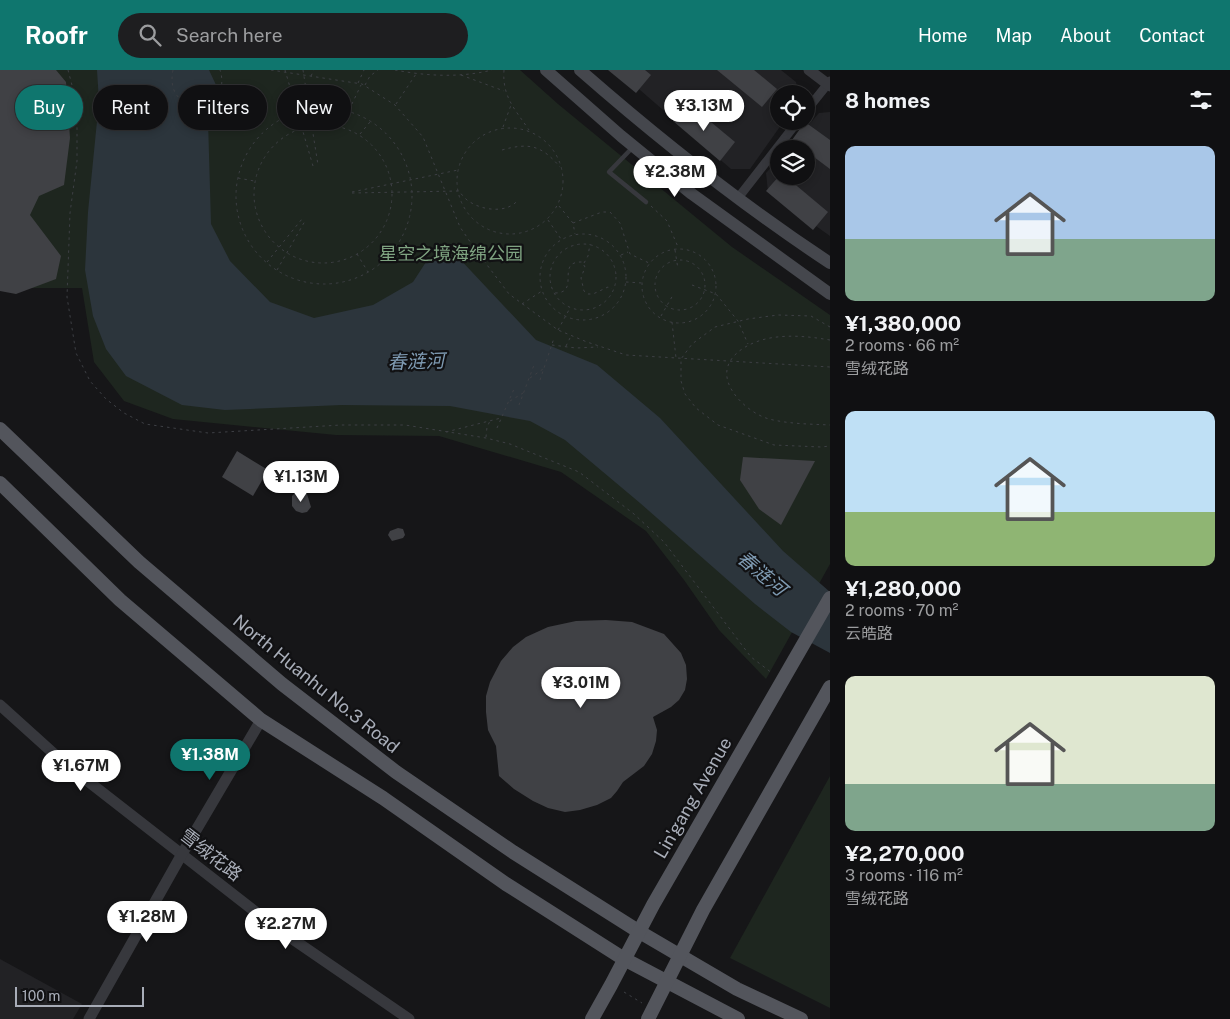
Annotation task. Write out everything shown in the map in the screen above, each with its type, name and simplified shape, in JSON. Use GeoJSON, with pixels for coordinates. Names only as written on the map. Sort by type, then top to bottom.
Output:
{"type":"FeatureCollection","features":[{"type":"Feature","properties":{"kind":"main road"},"geometry":{"type":"LineString","coordinates":[[546,70],[692,194],[830,294]]}},
{"type":"Feature","properties":{"kind":"main road"},"geometry":{"type":"LineString","coordinates":[[580,70],[643,125],[782,231],[830,263]]}},
{"type":"Feature","properties":{"kind":"main road","name":"North Huanhu No.3 Road"},"geometry":{"type":"LineString","coordinates":[[0,429],[139,562],[282,684],[396,772],[513,852],[638,931],[737,989],[801,1019]]}},
{"type":"Feature","properties":{"kind":"main road"},"geometry":{"type":"LineString","coordinates":[[0,483],[120,600],[261,720],[383,798],[506,884],[624,959],[738,1019]]}},
{"type":"Feature","properties":{"kind":"main road","name":"Lin'gang Avenue"},"geometry":{"type":"LineString","coordinates":[[592,1019],[638,931],[830,598]]}},
{"type":"Feature","properties":{"kind":"main road"},"geometry":{"type":"LineString","coordinates":[[648,1019],[703,910],[830,687]]}},
{"type":"Feature","properties":{"kind":"street"},"geometry":{"type":"LineString","coordinates":[[809,70],[829,84],[815,100]]}},
{"type":"Feature","properties":{"kind":"street"},"geometry":{"type":"LineString","coordinates":[[738,198],[791,130]]}},
{"type":"Feature","properties":{"kind":"street","name":"雪绒花路"},"geometry":{"type":"LineString","coordinates":[[0,706],[62,761],[275,926],[410,1019]]}},
{"type":"Feature","properties":{"kind":"street"},"geometry":{"type":"LineString","coordinates":[[89,1019],[182,854],[261,720]]}},
{"type":"Feature","properties":{"kind":"lane"},"geometry":{"type":"LineString","coordinates":[[634,146],[609,172],[646,202]]}},
{"type":"Feature","properties":{"kind":"path"},"geometry":{"type":"LineString","coordinates":[[68,70],[77,104],[77,161],[70,213],[67,297],[76,353],[90,381],[106,399],[124,413],[145,424],[208,433],[341,425],[405,425],[486,438],[510,444],[579,472],[634,514],[664,542],[751,657],[773,673]]}},
{"type":"Feature","properties":{"kind":"path"},"geometry":{"type":"LineString","coordinates":[[173,70],[173,90],[185,103],[193,106],[201,106],[215,98],[222,84],[220,70]]}},
{"type":"Feature","properties":{"kind":"path"},"geometry":{"type":"LineString","coordinates":[[271,70],[362,84],[395,104],[423,137],[440,174],[460,227],[475,249],[509,294],[558,330],[626,355],[830,367]]}},
{"type":"Feature","properties":{"kind":"path"},"geometry":{"type":"LineString","coordinates":[[303,70],[305,85]]}},
{"type":"Feature","properties":{"kind":"path"},"geometry":{"type":"LineString","coordinates":[[311,76],[314,70]]}},
{"type":"Feature","properties":{"kind":"path"},"geometry":{"type":"LineString","coordinates":[[358,84],[364,70]]}},
{"type":"Feature","properties":{"kind":"path"},"geometry":{"type":"LineString","coordinates":[[365,86],[370,76],[378,70]]}},
{"type":"Feature","properties":{"kind":"path"},"geometry":{"type":"LineString","coordinates":[[395,70],[416,74],[459,75],[472,75],[492,70]]}},
{"type":"Feature","properties":{"kind":"path"},"geometry":{"type":"LineString","coordinates":[[504,70],[505,91],[530,131]]}},
{"type":"Feature","properties":{"kind":"path"},"geometry":{"type":"LineString","coordinates":[[285,71],[289,85]]}},
{"type":"Feature","properties":{"kind":"path"},"geometry":{"type":"LineString","coordinates":[[395,104],[416,74]]}},
{"type":"Feature","properties":{"kind":"path"},"geometry":{"type":"LineString","coordinates":[[459,75],[505,91]]}},
{"type":"Feature","properties":{"kind":"path"},"geometry":{"type":"LineString","coordinates":[[351,105],[362,84]]}},
{"type":"Feature","properties":{"kind":"path"},"geometry":{"type":"LineString","coordinates":[[503,128],[512,104]]}},
{"type":"Feature","properties":{"kind":"path"},"geometry":{"type":"LineString","coordinates":[[277,121],[268,127],[248,150],[238,178],[236,208],[246,236],[266,263],[277,271],[302,282],[317,284],[347,282],[368,273],[386,260],[402,237],[411,210],[412,192],[411,180],[405,161],[394,143],[385,132],[370,121],[351,112]]}},
{"type":"Feature","properties":{"kind":"path"},"geometry":{"type":"LineString","coordinates":[[359,136],[370,121]]}},
{"type":"Feature","properties":{"kind":"path"},"geometry":{"type":"LineString","coordinates":[[320,125],[341,128],[359,136],[377,152],[383,161],[389,177],[390,204],[384,225],[371,243],[357,253],[342,260],[321,263],[310,262],[289,254],[277,245],[265,231],[256,211],[254,200],[255,181],[259,167],[271,148],[288,134],[298,129],[320,125]]}},
{"type":"Feature","properties":{"kind":"path"},"geometry":{"type":"LineString","coordinates":[[510,127],[530,131],[544,139],[556,152],[563,169],[564,188],[558,205],[548,220],[532,230],[515,234],[498,233],[482,226],[470,215],[461,200],[457,184],[458,170],[466,151],[477,138],[492,130],[510,127]]}},
{"type":"Feature","properties":{"kind":"path"},"geometry":{"type":"LineString","coordinates":[[302,130],[313,166]]}},
{"type":"Feature","properties":{"kind":"path"},"geometry":{"type":"LineString","coordinates":[[312,130],[318,165]]}},
{"type":"Feature","properties":{"kind":"path"},"geometry":{"type":"LineString","coordinates":[[502,150],[517,146],[528,146],[548,153],[563,169]]}},
{"type":"Feature","properties":{"kind":"path"},"geometry":{"type":"LineString","coordinates":[[458,170],[352,192],[459,191],[470,202],[486,209],[506,208],[518,200]]}},
{"type":"Feature","properties":{"kind":"path"},"geometry":{"type":"LineString","coordinates":[[238,178],[255,181]]}},
{"type":"Feature","properties":{"kind":"path"},"geometry":{"type":"LineString","coordinates":[[646,202],[667,221],[679,248]]}},
{"type":"Feature","properties":{"kind":"path"},"geometry":{"type":"LineString","coordinates":[[558,205],[573,223],[576,235]]}},
{"type":"Feature","properties":{"kind":"path"},"geometry":{"type":"LineString","coordinates":[[573,223],[602,212],[610,212],[620,223],[630,254],[650,264]]}},
{"type":"Feature","properties":{"kind":"path"},"geometry":{"type":"LineString","coordinates":[[266,263],[302,219]]}},
{"type":"Feature","properties":{"kind":"path"},"geometry":{"type":"LineString","coordinates":[[548,220],[562,240]]}},
{"type":"Feature","properties":{"kind":"path"},"geometry":{"type":"LineString","coordinates":[[277,271],[305,221]]}},
{"type":"Feature","properties":{"kind":"path"},"geometry":{"type":"LineString","coordinates":[[589,234],[602,238],[613,246],[620,256],[626,271],[626,282],[621,297],[613,308],[602,316],[589,320],[574,319],[561,314],[550,304],[542,291],[540,276],[543,262],[550,249],[562,240],[576,235],[589,234]]}},
{"type":"Feature","properties":{"kind":"path"},"geometry":{"type":"LineString","coordinates":[[590,244],[588,256],[583,264],[585,267],[581,278],[584,292],[593,294],[608,287],[613,290]]}},
{"type":"Feature","properties":{"kind":"path"},"geometry":{"type":"LineString","coordinates":[[590,244],[600,248],[614,265],[616,276],[613,290],[602,304],[592,309],[581,310],[571,307],[562,302],[555,294],[551,283],[554,262],[568,247],[590,244]]}},
{"type":"Feature","properties":{"kind":"path"},"geometry":{"type":"LineString","coordinates":[[679,248],[691,250],[702,256],[710,264],[715,275],[717,287],[716,294],[708,310],[699,318],[688,322],[672,322],[660,318],[646,303],[642,291],[643,278],[656,257],[666,251],[679,248]]}},
{"type":"Feature","properties":{"kind":"path"},"geometry":{"type":"LineString","coordinates":[[675,249],[678,269]]}},
{"type":"Feature","properties":{"kind":"path"},"geometry":{"type":"LineString","coordinates":[[620,256],[629,251]]}},
{"type":"Feature","properties":{"kind":"path"},"geometry":{"type":"LineString","coordinates":[[357,253],[368,273]]}},
{"type":"Feature","properties":{"kind":"path"},"geometry":{"type":"LineString","coordinates":[[676,261],[688,261],[701,270],[705,289],[700,301],[693,307],[678,310],[667,306],[658,296],[656,280],[664,266],[676,261]]}},
{"type":"Feature","properties":{"kind":"path"},"geometry":{"type":"LineString","coordinates":[[555,294],[562,293],[568,286],[568,271],[573,263],[583,264]]}},
{"type":"Feature","properties":{"kind":"path"},"geometry":{"type":"LineString","coordinates":[[626,282],[643,283]]}},
{"type":"Feature","properties":{"kind":"path"},"geometry":{"type":"LineString","coordinates":[[692,285],[716,294],[738,321],[748,345]]}},
{"type":"Feature","properties":{"kind":"path"},"geometry":{"type":"LineString","coordinates":[[522,304],[542,291]]}},
{"type":"Feature","properties":{"kind":"path"},"geometry":{"type":"LineString","coordinates":[[660,318],[673,295]]}},
{"type":"Feature","properties":{"kind":"path"},"geometry":{"type":"LineString","coordinates":[[558,330],[571,307]]}},
{"type":"Feature","properties":{"kind":"path"},"geometry":{"type":"LineString","coordinates":[[830,326],[812,316],[778,315],[738,321],[715,327],[692,344],[681,359],[681,381],[685,394],[696,408],[718,425],[774,445],[821,448],[830,446]]}},
{"type":"Feature","properties":{"kind":"path"},"geometry":{"type":"LineString","coordinates":[[672,322],[676,359]]}},
{"type":"Feature","properties":{"kind":"path"},"geometry":{"type":"LineString","coordinates":[[566,346],[572,336]]}},
{"type":"Feature","properties":{"kind":"path"},"geometry":{"type":"LineString","coordinates":[[830,340],[804,336],[775,337],[748,345],[735,353],[729,361],[726,370],[727,384],[746,408],[767,419],[796,424],[830,425]]}},
{"type":"Feature","properties":{"kind":"path"},"geometry":{"type":"LineString","coordinates":[[540,380],[554,338]]}},
{"type":"Feature","properties":{"kind":"path"},"geometry":{"type":"LineString","coordinates":[[552,345],[576,348],[601,347]]}},
{"type":"Feature","properties":{"kind":"path"},"geometry":{"type":"LineString","coordinates":[[519,405],[534,365]]}},
{"type":"Feature","properties":{"kind":"path"},"geometry":{"type":"LineString","coordinates":[[528,380],[532,375],[544,369]]}},
{"type":"Feature","properties":{"kind":"path"},"geometry":{"type":"LineString","coordinates":[[497,428],[514,389]]}},
{"type":"Feature","properties":{"kind":"path"},"geometry":{"type":"LineString","coordinates":[[508,404],[512,399],[524,392]]}},
{"type":"Feature","properties":{"kind":"path"},"geometry":{"type":"LineString","coordinates":[[446,432],[501,418]]}},
{"type":"Feature","properties":{"kind":"path"},"geometry":{"type":"LineString","coordinates":[[486,438],[487,428],[491,421]]}},
{"type":"Feature","properties":{"kind":"path"},"geometry":{"type":"LineString","coordinates":[[624,992],[645,1005]]}},
{"type":"Feature","properties":{"kind":"shaded area"},"geometry":{"type":"Polygon","coordinates":[[[617,70],[781,70],[796,82],[796,85],[770,85],[770,130],[778,130],[750,169],[731,169],[617,70]]]}},
{"type":"Feature","properties":{"kind":"shaded area"},"geometry":{"type":"Polygon","coordinates":[[[830,112],[830,236],[768,192],[766,173],[770,169],[770,185],[815,185],[815,140],[796,140],[804,130],[815,130],[815,118],[819,113],[830,112]]]}},
{"type":"Feature","properties":{"kind":"shaded area"},"geometry":{"type":"Polygon","coordinates":[[[0,959],[82,1004],[73,1019],[0,1019],[0,959]]]}},
{"type":"Feature","properties":{"kind":"green space","name":"星空之境海绵公园"},"geometry":{"type":"Polygon","coordinates":[[[0,70],[520,70],[558,104],[732,247],[830,315],[830,564],[766,679],[719,630],[684,580],[646,531],[561,472],[439,436],[336,435],[173,419],[124,401],[94,362],[82,288],[26,288],[0,70]]]}},
{"type":"Feature","properties":{"kind":"green space"},"geometry":{"type":"Polygon","coordinates":[[[830,776],[830,1008],[730,958],[830,776]]]}},
{"type":"Feature","properties":{"kind":"water","name":"春涟河"},"geometry":{"type":"Polygon","coordinates":[[[97,70],[209,70],[216,85],[178,85],[178,130],[208,130],[211,224],[230,261],[270,302],[314,318],[373,305],[413,282],[426,262],[456,255],[536,340],[597,365],[660,418],[783,551],[830,592],[830,653],[791,632],[755,604],[565,440],[530,421],[450,406],[341,405],[225,410],[182,405],[126,376],[106,349],[93,316],[85,270],[88,212],[96,130],[168,130],[168,85],[98,85],[97,70]]]}},
{"type":"Feature","properties":{"kind":"building"},"geometry":{"type":"Polygon","coordinates":[[[0,70],[56,70],[66,82],[66,85],[15,85],[15,130],[69,130],[64,185],[39,196],[30,215],[61,256],[56,279],[16,294],[0,291],[0,70]]]}},
{"type":"Feature","properties":{"kind":"building"},"geometry":{"type":"Polygon","coordinates":[[[608,70],[645,70],[651,75],[636,93],[608,70]]]}},
{"type":"Feature","properties":{"kind":"building"},"geometry":{"type":"Polygon","coordinates":[[[717,70],[754,70],[772,85],[770,85],[770,97],[762,107],[717,70]]]}},
{"type":"Feature","properties":{"kind":"building"},"geometry":{"type":"Polygon","coordinates":[[[688,103],[735,142],[720,161],[673,121],[688,103]]]}},
{"type":"Feature","properties":{"kind":"building"},"geometry":{"type":"Polygon","coordinates":[[[815,129],[830,140],[830,169],[815,158],[815,140],[792,140],[799,130],[815,129]]]}},
{"type":"Feature","properties":{"kind":"building"},"geometry":{"type":"Polygon","coordinates":[[[771,185],[796,185],[828,212],[813,230],[766,191],[771,185]]]}},
{"type":"Feature","properties":{"kind":"building"},"geometry":{"type":"Polygon","coordinates":[[[237,451],[268,470],[253,496],[222,477],[237,451]]]}},
{"type":"Feature","properties":{"kind":"building"},"geometry":{"type":"Polygon","coordinates":[[[743,457],[815,461],[781,525],[759,509],[740,480],[743,457]]]}},
{"type":"Feature","properties":{"kind":"building"},"geometry":{"type":"Polygon","coordinates":[[[295,493],[307,494],[311,507],[307,512],[296,511],[292,506],[292,496],[295,493]]]}},
{"type":"Feature","properties":{"kind":"building"},"geometry":{"type":"Polygon","coordinates":[[[398,528],[403,529],[405,535],[403,538],[392,541],[388,535],[390,531],[398,528]]]}},
{"type":"Feature","properties":{"kind":"building"},"geometry":{"type":"Polygon","coordinates":[[[606,620],[632,622],[664,634],[681,653],[686,665],[687,679],[685,690],[679,700],[671,707],[653,717],[657,730],[652,754],[644,766],[623,782],[611,798],[580,810],[565,812],[548,808],[514,789],[499,776],[496,746],[488,730],[486,712],[486,696],[490,682],[501,661],[513,647],[526,637],[548,627],[576,621],[606,620]]]}}]}
